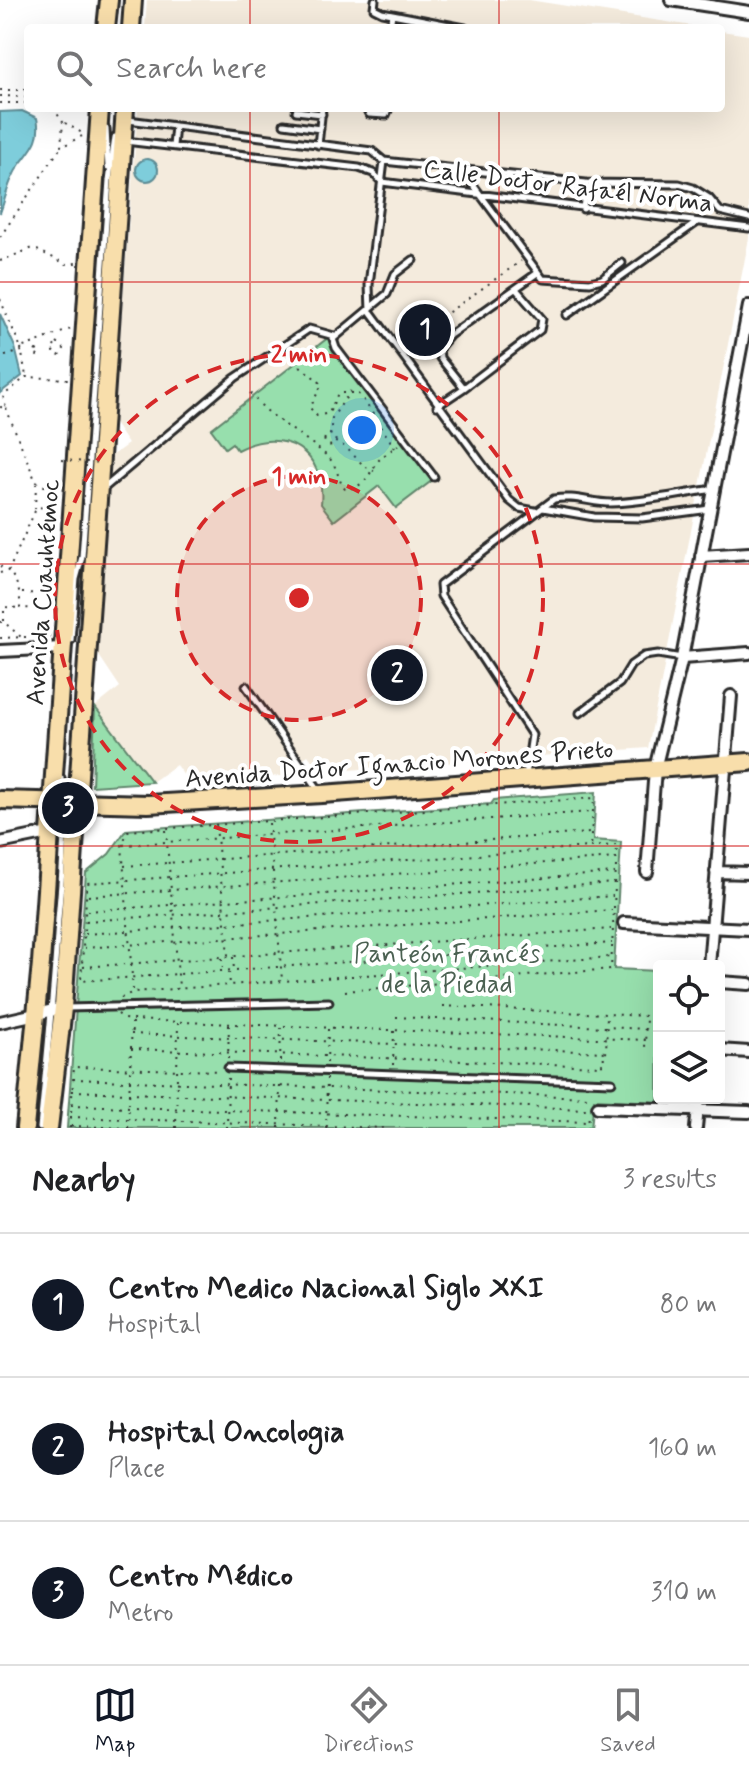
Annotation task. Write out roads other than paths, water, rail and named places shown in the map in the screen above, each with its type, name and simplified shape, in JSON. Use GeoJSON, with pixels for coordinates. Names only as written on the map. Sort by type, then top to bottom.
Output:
{"type":"FeatureCollection","features":[{"type":"Feature","properties":{"kind":"main road"},"geometry":{"type":"LineString","coordinates":[[106,24],[109,0]]}},
{"type":"Feature","properties":{"kind":"main road"},"geometry":{"type":"LineString","coordinates":[[128,24],[130,0]]}},
{"type":"Feature","properties":{"kind":"main road","name":"Avenida Cuauhtémoc"},"geometry":{"type":"LineString","coordinates":[[49,1128],[49,833],[65,802],[58,642],[100,112]]}},
{"type":"Feature","properties":{"kind":"main road","name":"Avenida Cuauhtémoc"},"geometry":{"type":"LineString","coordinates":[[25,1128],[51,1012],[65,802],[96,495],[122,112]]}},
{"type":"Feature","properties":{"kind":"main road","name":"Avenida Doctor Ignacio Morones Prieto"},"geometry":{"type":"LineString","coordinates":[[0,800],[148,804],[749,762]]}},
{"type":"Feature","properties":{"kind":"street"},"geometry":{"type":"LineString","coordinates":[[671,0],[749,12]]}},
{"type":"Feature","properties":{"kind":"street"},"geometry":{"type":"LineString","coordinates":[[647,872],[655,769],[682,658],[749,306]]}},
{"type":"Feature","properties":{"kind":"street"},"geometry":{"type":"LineString","coordinates":[[701,556],[749,553]]}},
{"type":"Feature","properties":{"kind":"street"},"geometry":{"type":"LineString","coordinates":[[0,651],[58,642]]}},
{"type":"Feature","properties":{"kind":"street"},"geometry":{"type":"LineString","coordinates":[[682,658],[749,653]]}},
{"type":"Feature","properties":{"kind":"street"},"geometry":{"type":"LineString","coordinates":[[709,960],[731,696]]}},
{"type":"Feature","properties":{"kind":"street"},"geometry":{"type":"LineString","coordinates":[[0,843],[49,833]]}},
{"type":"Feature","properties":{"kind":"street"},"geometry":{"type":"LineString","coordinates":[[716,872],[749,873]]}},
{"type":"Feature","properties":{"kind":"street"},"geometry":{"type":"LineString","coordinates":[[624,923],[749,929]]}},
{"type":"Feature","properties":{"kind":"street"},"geometry":{"type":"LineString","coordinates":[[725,982],[749,984]]}},
{"type":"Feature","properties":{"kind":"street"},"geometry":{"type":"LineString","coordinates":[[0,1022],[51,1012]]}},
{"type":"Feature","properties":{"kind":"street"},"geometry":{"type":"LineString","coordinates":[[725,1050],[749,1052]]}},
{"type":"Feature","properties":{"kind":"street"},"geometry":{"type":"LineString","coordinates":[[696,1128],[698,1104]]}},
{"type":"Feature","properties":{"kind":"street"},"geometry":{"type":"LineString","coordinates":[[594,1108],[749,1112]]}},
{"type":"Feature","properties":{"kind":"lane"},"geometry":{"type":"LineString","coordinates":[[114,24],[116,0]]}},
{"type":"Feature","properties":{"kind":"lane"},"geometry":{"type":"LineString","coordinates":[[375,0],[374,8],[444,24]]}},
{"type":"Feature","properties":{"kind":"lane"},"geometry":{"type":"LineString","coordinates":[[391,24],[392,14]]}},
{"type":"Feature","properties":{"kind":"lane"},"geometry":{"type":"LineString","coordinates":[[65,802],[61,777],[76,579],[82,557],[109,180],[108,112]]}},
{"type":"Feature","properties":{"kind":"lane"},"geometry":{"type":"LineString","coordinates":[[109,180],[122,112],[175,126],[372,151],[384,161],[586,183],[679,184],[709,198],[720,211],[749,218]]}},
{"type":"Feature","properties":{"kind":"lane"},"geometry":{"type":"LineString","coordinates":[[318,145],[322,112]]}},
{"type":"Feature","properties":{"kind":"lane"},"geometry":{"type":"LineString","coordinates":[[368,112],[386,115],[387,112]]}},
{"type":"Feature","properties":{"kind":"lane"},"geometry":{"type":"LineString","coordinates":[[284,124],[320,129]]}},
{"type":"Feature","properties":{"kind":"lane"},"geometry":{"type":"LineString","coordinates":[[173,146],[175,126]]}},
{"type":"Feature","properties":{"kind":"lane","name":"Calle Doctor Rafaél Norma"},"geometry":{"type":"LineString","coordinates":[[122,140],[359,168],[373,173],[382,182],[749,228]]}},
{"type":"Feature","properties":{"kind":"lane"},"geometry":{"type":"LineString","coordinates":[[384,161],[369,285],[370,311],[509,500],[519,508],[535,511]]}},
{"type":"Feature","properties":{"kind":"lane"},"geometry":{"type":"LineString","coordinates":[[462,170],[536,274],[543,279],[590,282],[602,279],[622,263]]}},
{"type":"Feature","properties":{"kind":"lane"},"geometry":{"type":"LineString","coordinates":[[583,209],[586,183]]}},
{"type":"Feature","properties":{"kind":"lane"},"geometry":{"type":"LineString","coordinates":[[718,224],[720,211]]}},
{"type":"Feature","properties":{"kind":"lane"},"geometry":{"type":"LineString","coordinates":[[567,315],[698,222]]}},
{"type":"Feature","properties":{"kind":"lane"},"geometry":{"type":"LineString","coordinates":[[334,336],[370,311],[387,294],[395,274],[413,260]]}},
{"type":"Feature","properties":{"kind":"lane"},"geometry":{"type":"LineString","coordinates":[[464,388],[440,358],[439,348],[450,335],[536,274]]}},
{"type":"Feature","properties":{"kind":"lane"},"geometry":{"type":"LineString","coordinates":[[602,279],[607,287]]}},
{"type":"Feature","properties":{"kind":"lane"},"geometry":{"type":"LineString","coordinates":[[437,406],[540,330],[542,319],[516,289]]}},
{"type":"Feature","properties":{"kind":"lane"},"geometry":{"type":"LineString","coordinates":[[96,495],[235,378],[309,329],[334,336]]}},
{"type":"Feature","properties":{"kind":"lane"},"geometry":{"type":"LineString","coordinates":[[334,336],[336,348],[434,477]]}},
{"type":"Feature","properties":{"kind":"lane"},"geometry":{"type":"LineString","coordinates":[[525,779],[532,735],[439,590],[444,581],[554,499],[564,497],[606,503],[641,501],[714,489]]}},
{"type":"Feature","properties":{"kind":"lane"},"geometry":{"type":"LineString","coordinates":[[542,508],[594,517],[642,518],[710,509]]}},
{"type":"Feature","properties":{"kind":"lane"},"geometry":{"type":"LineString","coordinates":[[65,802],[73,778],[86,579],[82,557]]}},
{"type":"Feature","properties":{"kind":"lane"},"geometry":{"type":"LineString","coordinates":[[580,713],[620,683],[631,665],[644,656],[658,654],[682,658]]}},
{"type":"Feature","properties":{"kind":"lane"},"geometry":{"type":"LineString","coordinates":[[246,686],[322,794]]}},
{"type":"Feature","properties":{"kind":"lane"},"geometry":{"type":"LineString","coordinates":[[40,1128],[51,1012],[115,1005],[329,1002]]}},
{"type":"Feature","properties":{"kind":"lane"},"geometry":{"type":"LineString","coordinates":[[228,1068],[612,1082]]}},
{"type":"Feature","properties":{"kind":"water"},"geometry":{"type":"Polygon","coordinates":[[[22,111],[37,118],[38,132],[34,144],[13,176],[0,213],[0,112],[22,111]]]}},
{"type":"Feature","properties":{"kind":"water"},"geometry":{"type":"Polygon","coordinates":[[[143,159],[151,159],[158,170],[151,181],[143,181],[136,174],[136,166],[143,159]]]}},
{"type":"Feature","properties":{"kind":"water"},"geometry":{"type":"Polygon","coordinates":[[[0,314],[15,347],[22,376],[0,393],[0,314]]]}},
{"type":"Feature","properties":{"kind":"place","name":"Centro Medico Nacional Siglo XXI"},"geometry":{"type":"Point","coordinates":[425,330]}},
{"type":"Feature","properties":{"kind":"place","name":"Hospital Oncologia"},"geometry":{"type":"Point","coordinates":[397,675]}},
{"type":"Feature","properties":{"kind":"place","name":"Centro Médico"},"geometry":{"type":"Point","coordinates":[68,808]}},
{"type":"Feature","properties":{"kind":"park label","name":"Panteón Francés de la Piedad"},"geometry":{"type":"Point","coordinates":[447,968]}}]}
